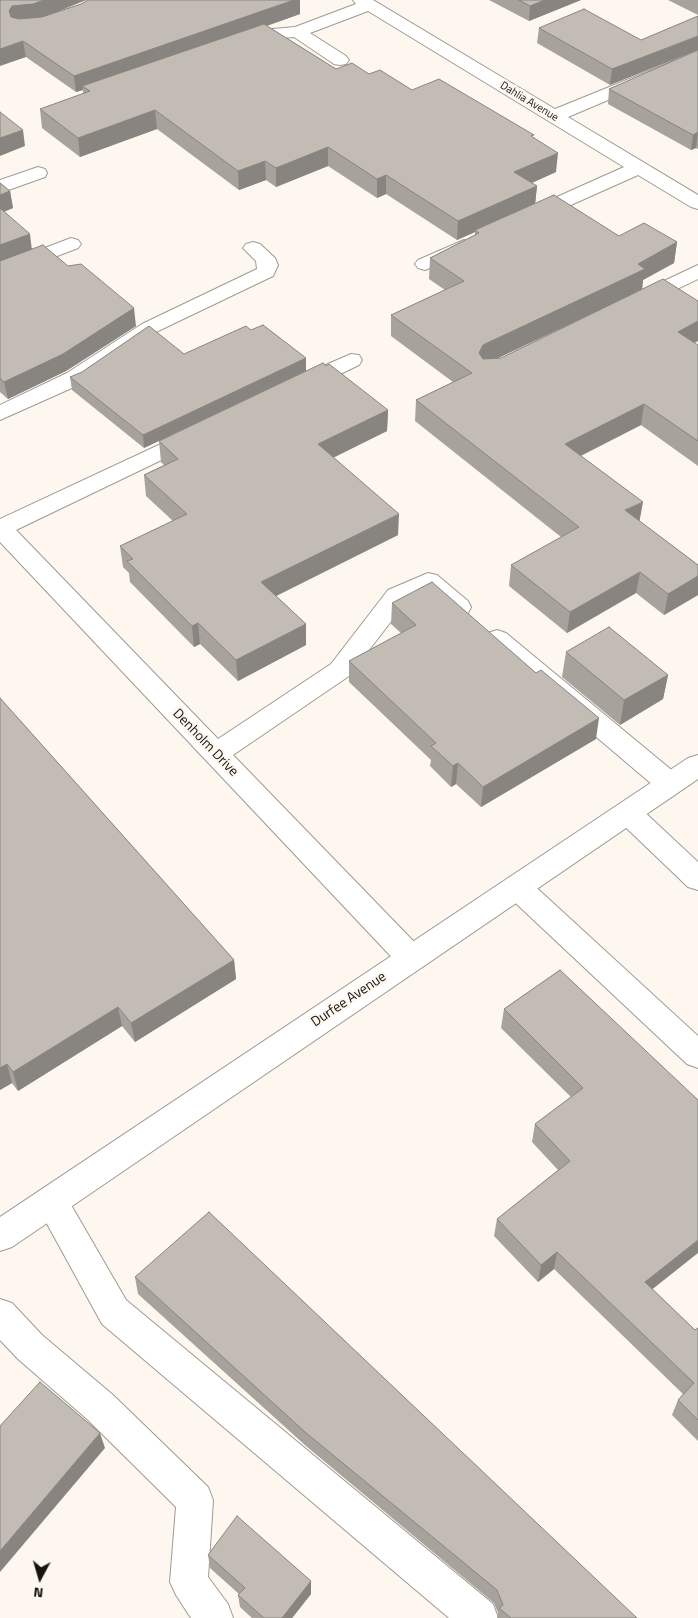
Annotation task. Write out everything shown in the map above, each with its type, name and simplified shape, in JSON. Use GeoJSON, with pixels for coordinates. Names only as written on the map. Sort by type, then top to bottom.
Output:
{"type":"FeatureCollection","features":[{"type":"Feature","properties":{"kind":"street"},"geometry":{"type":"LineString","coordinates":[[231,47],[268,34],[297,32],[365,3]]}},
{"type":"Feature","properties":{"kind":"street","name":"Dahlia Avenue"},"geometry":{"type":"LineString","coordinates":[[365,3],[698,203]]}},
{"type":"Feature","properties":{"kind":"street"},"geometry":{"type":"LineString","coordinates":[[297,32],[340,60]]}},
{"type":"Feature","properties":{"kind":"street"},"geometry":{"type":"LineString","coordinates":[[554,116],[698,56]]}},
{"type":"Feature","properties":{"kind":"street"},"geometry":{"type":"LineString","coordinates":[[514,224],[639,167]]}},
{"type":"Feature","properties":{"kind":"street"},"geometry":{"type":"LineString","coordinates":[[0,187],[38,173]]}},
{"type":"Feature","properties":{"kind":"street"},"geometry":{"type":"LineString","coordinates":[[425,264],[478,240]]}},
{"type":"Feature","properties":{"kind":"street"},"geometry":{"type":"LineString","coordinates":[[0,272],[71,244]]}},
{"type":"Feature","properties":{"kind":"street"},"geometry":{"type":"LineString","coordinates":[[0,413],[75,378],[148,328],[266,272],[268,265],[265,258],[252,248]]}},
{"type":"Feature","properties":{"kind":"street"},"geometry":{"type":"LineString","coordinates":[[620,309],[698,271]]}},
{"type":"Feature","properties":{"kind":"street"},"geometry":{"type":"LineString","coordinates":[[279,394],[351,360]]}},
{"type":"Feature","properties":{"kind":"street"},"geometry":{"type":"LineString","coordinates":[[0,528],[207,429]]}},
{"type":"Feature","properties":{"kind":"street","name":"Denholm Drive"},"geometry":{"type":"LineString","coordinates":[[0,528],[10,556],[215,754],[411,958]]}},
{"type":"Feature","properties":{"kind":"street"},"geometry":{"type":"LineString","coordinates":[[215,754],[340,670],[397,596],[428,581],[670,784]]}},
{"type":"Feature","properties":{"kind":"street","name":"Durfee Avenue"},"geometry":{"type":"LineString","coordinates":[[0,1236],[698,765]]}},
{"type":"Feature","properties":{"kind":"street"},"geometry":{"type":"LineString","coordinates":[[628,813],[698,880]]}},
{"type":"Feature","properties":{"kind":"street"},"geometry":{"type":"LineString","coordinates":[[517,887],[698,1055]]}},
{"type":"Feature","properties":{"kind":"street"},"geometry":{"type":"LineString","coordinates":[[51,1202],[114,1312],[479,1618]]}},
{"type":"Feature","properties":{"kind":"street"},"geometry":{"type":"LineString","coordinates":[[0,1315],[30,1347],[100,1407],[195,1500],[189,1582],[214,1618]]}},
{"type":"Feature","properties":{"kind":"building"},"geometry":{"type":"Polygon","coordinates":[[[0,0],[44,0],[33,4],[12,6],[9,11],[11,17],[19,19],[42,17],[88,0],[294,0],[74,76],[23,41],[0,49],[0,0]]]}},
{"type":"Feature","properties":{"kind":"building"},"geometry":{"type":"Polygon","coordinates":[[[519,0],[545,0],[530,6],[519,0]]]}},
{"type":"Feature","properties":{"kind":"building"},"geometry":{"type":"Polygon","coordinates":[[[584,9],[641,40],[698,16],[698,36],[612,69],[539,28],[584,9]]]}},
{"type":"Feature","properties":{"kind":"building"},"geometry":{"type":"Polygon","coordinates":[[[264,24],[336,69],[352,63],[369,74],[380,70],[412,90],[439,79],[534,135],[531,136],[558,153],[514,172],[537,186],[458,221],[386,175],[377,179],[328,147],[276,168],[265,161],[238,171],[155,110],[78,138],[40,109],[90,91],[82,86],[264,24]]]}},
{"type":"Feature","properties":{"kind":"building"},"geometry":{"type":"Polygon","coordinates":[[[698,50],[698,132],[693,135],[609,89],[698,50]]]}},
{"type":"Feature","properties":{"kind":"building"},"geometry":{"type":"Polygon","coordinates":[[[0,112],[23,130],[0,138],[0,112]]]}},
{"type":"Feature","properties":{"kind":"building"},"geometry":{"type":"Polygon","coordinates":[[[0,183],[10,191],[0,195],[0,183]]]}},
{"type":"Feature","properties":{"kind":"building"},"geometry":{"type":"Polygon","coordinates":[[[554,195],[619,236],[644,223],[677,242],[638,264],[645,269],[483,345],[479,353],[483,359],[501,358],[663,279],[698,301],[698,321],[678,332],[698,345],[698,441],[644,404],[565,444],[643,502],[625,510],[698,565],[698,576],[668,594],[640,572],[570,612],[511,565],[579,527],[416,400],[472,373],[391,315],[464,281],[430,258],[479,233],[475,230],[554,195]]]}},
{"type":"Feature","properties":{"kind":"building"},"geometry":{"type":"Polygon","coordinates":[[[0,208],[30,234],[0,245],[0,208]]]}},
{"type":"Feature","properties":{"kind":"building"},"geometry":{"type":"Polygon","coordinates":[[[43,245],[68,266],[81,264],[134,308],[63,354],[4,382],[0,378],[0,261],[43,245]]]}},
{"type":"Feature","properties":{"kind":"building"},"geometry":{"type":"Polygon","coordinates":[[[263,325],[306,358],[143,435],[70,377],[82,372],[149,326],[184,354],[246,326],[251,330],[263,325]]]}},
{"type":"Feature","properties":{"kind":"building"},"geometry":{"type":"Polygon","coordinates":[[[323,363],[326,366],[329,364],[388,410],[318,444],[399,514],[261,582],[306,624],[236,660],[198,623],[192,626],[127,561],[133,559],[120,546],[187,514],[144,475],[178,459],[159,441],[323,363]]]}},
{"type":"Feature","properties":{"kind":"building"},"geometry":{"type":"Polygon","coordinates":[[[432,582],[536,673],[541,670],[599,718],[483,787],[458,763],[453,766],[431,746],[436,743],[349,661],[416,625],[392,603],[432,582]]]}},
{"type":"Feature","properties":{"kind":"building"},"geometry":{"type":"Polygon","coordinates":[[[609,627],[668,675],[624,700],[566,652],[609,627]]]}},
{"type":"Feature","properties":{"kind":"building"},"geometry":{"type":"Polygon","coordinates":[[[0,698],[234,960],[131,1023],[118,1007],[13,1072],[7,1064],[0,1068],[0,698]]]}},
{"type":"Feature","properties":{"kind":"building"},"geometry":{"type":"Polygon","coordinates":[[[560,970],[698,1100],[698,1240],[645,1282],[695,1330],[698,1328],[698,1420],[678,1400],[694,1383],[557,1252],[541,1265],[497,1219],[570,1161],[535,1124],[583,1088],[504,1009],[560,970]]]}},
{"type":"Feature","properties":{"kind":"building"},"geometry":{"type":"Polygon","coordinates":[[[209,1212],[637,1618],[511,1618],[499,1608],[503,1605],[497,1590],[305,1432],[135,1277],[209,1212]]]}},
{"type":"Feature","properties":{"kind":"building"},"geometry":{"type":"Polygon","coordinates":[[[40,1382],[100,1433],[0,1551],[0,1426],[40,1382]]]}},
{"type":"Feature","properties":{"kind":"building"},"geometry":{"type":"Polygon","coordinates":[[[237,1516],[311,1581],[282,1618],[264,1618],[238,1595],[245,1588],[208,1555],[237,1516]]]}}]}
